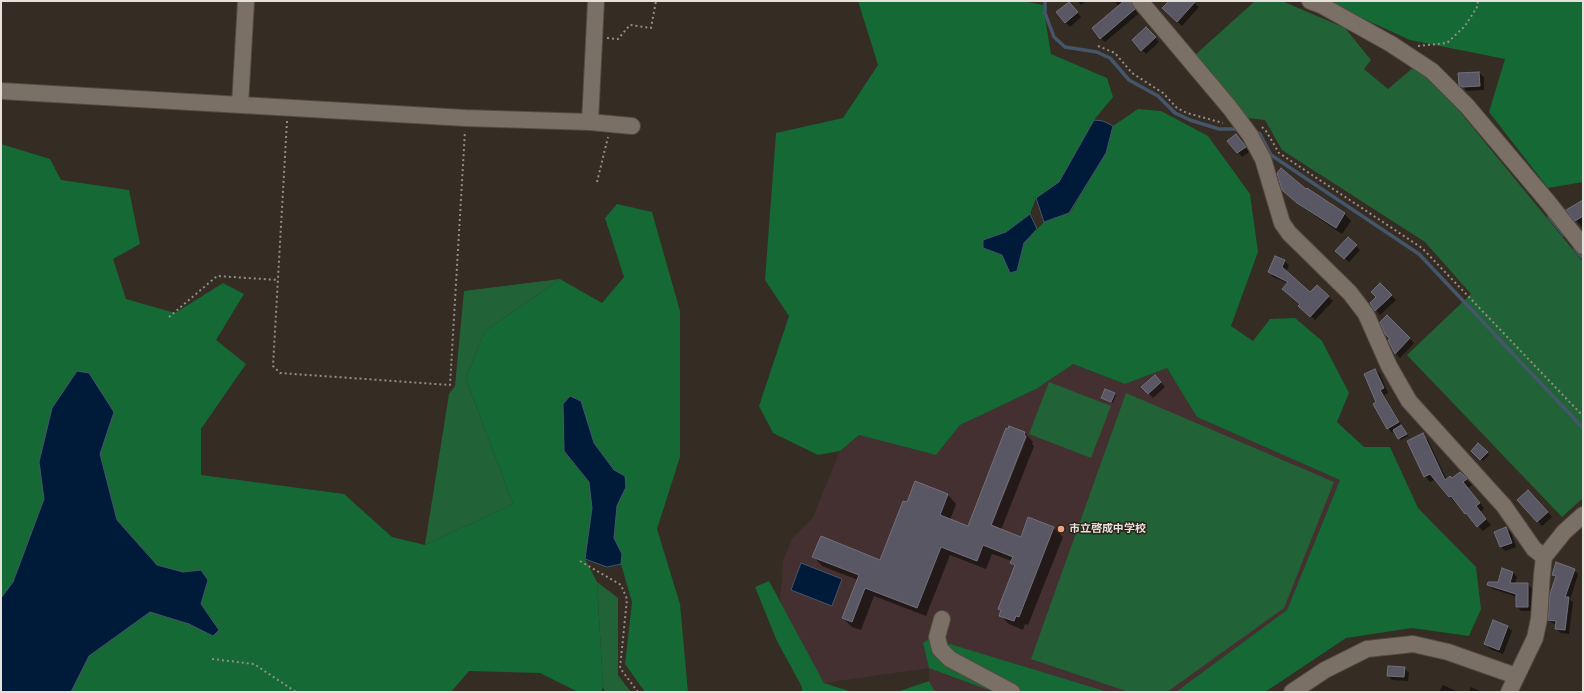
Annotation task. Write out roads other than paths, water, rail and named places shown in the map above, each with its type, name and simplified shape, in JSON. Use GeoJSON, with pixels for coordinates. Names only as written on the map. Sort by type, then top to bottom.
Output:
{"type":"FeatureCollection","features":[{"type":"Feature","properties":{"kind":"street"},"geometry":{"type":"LineString","coordinates":[[240,105],[246,1]]}},
{"type":"Feature","properties":{"kind":"street"},"geometry":{"type":"LineString","coordinates":[[590,122],[596,1]]}},
{"type":"Feature","properties":{"kind":"street"},"geometry":{"type":"LineString","coordinates":[[1140,1],[1247,130],[1263,159],[1282,223],[1289,233],[1350,293],[1366,314],[1389,366],[1410,401],[1504,506],[1534,549],[1544,557]]}},
{"type":"Feature","properties":{"kind":"street"},"geometry":{"type":"LineString","coordinates":[[1310,1],[1321,5],[1405,52],[1432,71],[1450,87],[1538,190],[1583,246]]}},
{"type":"Feature","properties":{"kind":"street"},"geometry":{"type":"LineString","coordinates":[[1,91],[465,118],[590,122],[632,126]]}},
{"type":"Feature","properties":{"kind":"street"},"geometry":{"type":"LineString","coordinates":[[1509,692],[1535,638],[1539,619],[1544,557],[1564,532],[1583,515]]}},
{"type":"Feature","properties":{"kind":"street"},"geometry":{"type":"LineString","coordinates":[[942,619],[937,637],[940,649],[950,659],[1012,692]]}},
{"type":"Feature","properties":{"kind":"street"},"geometry":{"type":"LineString","coordinates":[[1292,692],[1326,670],[1367,649],[1413,644],[1448,652],[1516,676]]}},
{"type":"Feature","properties":{"kind":"water"},"geometry":{"type":"Polygon","coordinates":[[[1094,120],[1103,121],[1113,126],[1106,153],[1069,213],[1044,222],[1036,198],[1059,182],[1094,120]]]}},
{"type":"Feature","properties":{"kind":"water"},"geometry":{"type":"Polygon","coordinates":[[[1030,214],[1037,229],[1024,243],[1017,271],[1010,273],[1002,255],[983,248],[983,240],[1006,232],[1030,214]]]}},
{"type":"Feature","properties":{"kind":"water"},"geometry":{"type":"Polygon","coordinates":[[[77,371],[89,373],[114,412],[100,454],[117,520],[157,565],[183,572],[201,570],[208,580],[201,604],[219,630],[213,636],[189,624],[150,612],[89,656],[71,692],[1,692],[1,598],[13,582],[44,499],[39,462],[52,408],[77,371]]]}},
{"type":"Feature","properties":{"kind":"water"},"geometry":{"type":"Polygon","coordinates":[[[570,396],[581,401],[594,443],[614,470],[625,476],[626,487],[617,506],[614,538],[622,554],[621,564],[607,567],[585,559],[592,508],[589,482],[564,451],[563,404],[570,396]]]}},
{"type":"Feature","properties":{"kind":"water"},"geometry":{"type":"Polygon","coordinates":[[[801,563],[842,579],[832,606],[791,590],[801,563]]]}},
{"type":"Feature","properties":{"kind":"waterway"},"geometry":{"type":"LineString","coordinates":[[1045,1],[1045,13],[1054,37],[1065,47],[1097,52],[1110,58],[1129,80],[1158,96],[1175,113],[1190,120],[1219,129],[1239,129]]}},
{"type":"Feature","properties":{"kind":"waterway"},"geometry":{"type":"LineString","coordinates":[[1253,130],[1260,134],[1271,155],[1419,254],[1583,428]]}},
{"type":"Feature","properties":{"kind":"waterway"},"geometry":{"type":"LineString","coordinates":[[1549,217],[1564,235]]}},
{"type":"Feature","properties":{"kind":"waterway"},"geometry":{"type":"LineString","coordinates":[[1575,249],[1583,258]]}},
{"type":"Feature","properties":{"kind":"place","name":"市立啓成中学校"},"geometry":{"type":"Point","coordinates":[1061,529]}}]}
